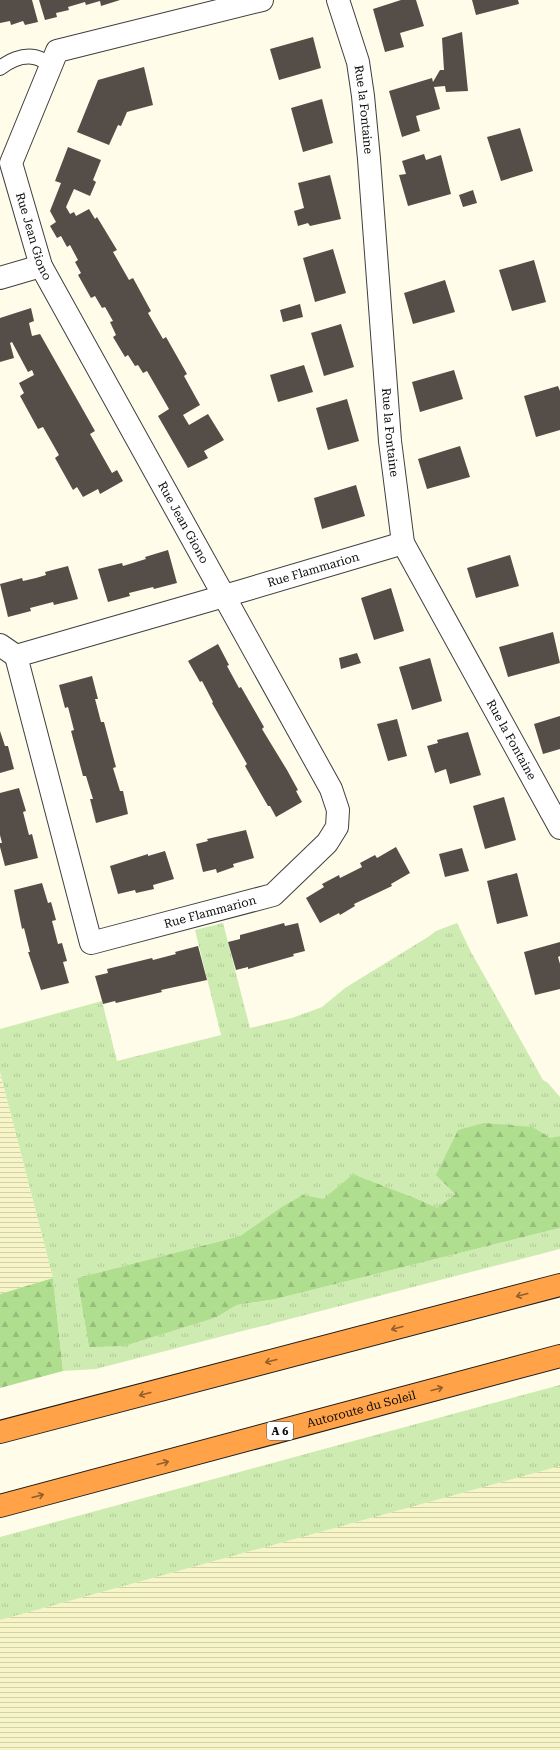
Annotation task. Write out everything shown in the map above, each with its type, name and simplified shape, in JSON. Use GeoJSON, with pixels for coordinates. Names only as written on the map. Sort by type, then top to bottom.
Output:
{"type":"FeatureCollection","features":[{"type":"Feature","properties":{"kind":"highway"},"geometry":{"type":"LineString","coordinates":[[0,1432],[560,1285]]}},
{"type":"Feature","properties":{"kind":"highway","name":"Autoroute du Soleil"},"geometry":{"type":"LineString","coordinates":[[0,1506],[560,1356]]}},
{"type":"Feature","properties":{"kind":"street","name":"Rue Jean Giono"},"geometry":{"type":"LineString","coordinates":[[223,596],[41,266],[11,163],[6,156],[52,65],[57,51],[262,0]]}},
{"type":"Feature","properties":{"kind":"street","name":"Rue la Fontaine"},"geometry":{"type":"LineString","coordinates":[[338,0],[358,62],[369,159],[390,441],[403,543],[560,828]]}},
{"type":"Feature","properties":{"kind":"street"},"geometry":{"type":"LineString","coordinates":[[0,278],[41,266]]}},
{"type":"Feature","properties":{"kind":"street","name":"Rue Flammarion"},"geometry":{"type":"LineString","coordinates":[[223,596],[331,789],[338,810],[337,827],[327,843],[273,895],[91,943],[8,650],[223,596],[403,543]]}},
{"type":"Feature","properties":{"kind":"lane"},"geometry":{"type":"LineString","coordinates":[[0,68],[9,62],[28,57],[34,57],[52,65]]}},
{"type":"Feature","properties":{"kind":"shaded area"},"geometry":{"type":"Polygon","coordinates":[[[0,1072],[53,1278],[0,1294],[0,1072]]]}},
{"type":"Feature","properties":{"kind":"shaded area"},"geometry":{"type":"Polygon","coordinates":[[[560,1466],[560,1750],[0,1750],[0,1620],[560,1466]]]}},
{"type":"Feature","properties":{"kind":"green space"},"geometry":{"type":"Polygon","coordinates":[[[223,923],[250,1028],[292,1018],[322,1007],[345,988],[436,931],[457,923],[471,952],[543,1080],[548,1083],[560,1097],[560,1136],[550,1139],[533,1127],[437,1209],[415,1198],[353,1174],[323,1199],[280,1208],[240,1236],[77,1278],[89,1347],[217,1317],[237,1305],[276,1299],[560,1228],[560,1249],[96,1369],[63,1371],[53,1278],[0,1072],[0,1029],[102,1001],[117,1061],[221,1035],[195,930],[223,923]]]}},
{"type":"Feature","properties":{"kind":"green space"},"geometry":{"type":"Polygon","coordinates":[[[484,1123],[533,1127],[550,1138],[560,1136],[560,1228],[276,1299],[237,1305],[217,1317],[124,1346],[89,1347],[77,1278],[240,1236],[280,1208],[303,1195],[323,1199],[353,1174],[437,1208],[455,1194],[436,1175],[458,1130],[484,1123]]]}},
{"type":"Feature","properties":{"kind":"green space"},"geometry":{"type":"Polygon","coordinates":[[[53,1278],[63,1371],[0,1388],[0,1294],[53,1278]]]}},
{"type":"Feature","properties":{"kind":"green space"},"geometry":{"type":"Polygon","coordinates":[[[560,1385],[560,1466],[0,1620],[0,1537],[560,1385]]]}},
{"type":"Feature","properties":{"kind":"building"},"geometry":{"type":"Polygon","coordinates":[[[0,0],[32,0],[38,22],[25,25],[23,21],[11,25],[10,21],[0,23],[0,0]]]}},
{"type":"Feature","properties":{"kind":"building"},"geometry":{"type":"Polygon","coordinates":[[[39,0],[120,0],[101,6],[100,1],[86,5],[85,2],[68,7],[69,10],[56,13],[57,17],[45,20],[39,0]]]}},
{"type":"Feature","properties":{"kind":"building"},"geometry":{"type":"Polygon","coordinates":[[[401,0],[416,0],[424,26],[400,33],[404,47],[385,52],[373,9],[401,0]]]}},
{"type":"Feature","properties":{"kind":"building"},"geometry":{"type":"Polygon","coordinates":[[[472,0],[518,0],[519,4],[476,15],[472,0]]]}},
{"type":"Feature","properties":{"kind":"building"},"geometry":{"type":"Polygon","coordinates":[[[462,32],[468,91],[446,92],[445,86],[434,87],[440,109],[416,116],[420,131],[402,137],[389,91],[432,78],[433,82],[440,70],[444,70],[442,38],[462,32]]]}},
{"type":"Feature","properties":{"kind":"building"},"geometry":{"type":"Polygon","coordinates":[[[313,37],[321,68],[279,80],[270,49],[313,37]]]}},
{"type":"Feature","properties":{"kind":"building"},"geometry":{"type":"Polygon","coordinates":[[[144,67],[153,105],[127,112],[121,126],[118,125],[109,145],[77,132],[98,80],[144,67]]]}},
{"type":"Feature","properties":{"kind":"building"},"geometry":{"type":"Polygon","coordinates":[[[322,99],[333,143],[303,152],[291,108],[322,99]]]}},
{"type":"Feature","properties":{"kind":"building"},"geometry":{"type":"Polygon","coordinates":[[[520,128],[533,171],[501,181],[487,137],[520,128]]]}},
{"type":"Feature","properties":{"kind":"building"},"geometry":{"type":"Polygon","coordinates":[[[68,147],[101,160],[93,180],[96,182],[90,196],[74,189],[66,207],[70,214],[74,212],[76,216],[89,209],[95,219],[97,217],[117,250],[113,252],[129,280],[133,278],[151,311],[148,313],[163,339],[166,337],[187,374],[184,376],[200,405],[183,415],[189,425],[208,414],[224,440],[204,451],[208,458],[188,468],[158,416],[169,409],[147,371],[143,373],[138,365],[135,366],[128,355],[125,357],[113,337],[116,335],[110,322],[113,321],[105,307],[102,308],[95,296],[91,298],[78,275],[81,273],[75,262],[78,260],[70,245],[67,247],[61,236],[57,238],[50,226],[56,222],[50,211],[61,183],[55,181],[68,147]]]}},
{"type":"Feature","properties":{"kind":"building"},"geometry":{"type":"Polygon","coordinates":[[[424,154],[426,160],[441,155],[451,194],[408,206],[399,175],[406,174],[402,161],[424,154]]]}},
{"type":"Feature","properties":{"kind":"building"},"geometry":{"type":"Polygon","coordinates":[[[330,175],[341,219],[310,226],[308,223],[298,226],[294,211],[304,208],[298,183],[330,175]]]}},
{"type":"Feature","properties":{"kind":"building"},"geometry":{"type":"Polygon","coordinates":[[[473,190],[477,203],[463,207],[459,195],[473,190]]]}},
{"type":"Feature","properties":{"kind":"building"},"geometry":{"type":"Polygon","coordinates":[[[333,249],[346,293],[315,302],[303,258],[333,249]]]}},
{"type":"Feature","properties":{"kind":"building"},"geometry":{"type":"Polygon","coordinates":[[[534,260],[546,302],[512,311],[499,270],[534,260]]]}},
{"type":"Feature","properties":{"kind":"building"},"geometry":{"type":"Polygon","coordinates":[[[445,280],[455,312],[413,324],[404,293],[445,280]]]}},
{"type":"Feature","properties":{"kind":"building"},"geometry":{"type":"Polygon","coordinates":[[[300,304],[303,317],[283,322],[280,310],[300,304]]]}},
{"type":"Feature","properties":{"kind":"building"},"geometry":{"type":"Polygon","coordinates":[[[31,308],[34,321],[29,323],[32,336],[40,334],[95,431],[90,434],[112,473],[117,470],[123,481],[100,494],[98,489],[83,497],[77,487],[73,490],[55,458],[59,455],[43,427],[38,429],[20,396],[24,393],[19,383],[34,375],[32,370],[28,372],[12,342],[10,343],[14,358],[0,362],[0,318],[31,308]]]}},
{"type":"Feature","properties":{"kind":"building"},"geometry":{"type":"Polygon","coordinates":[[[341,324],[354,367],[324,376],[311,333],[341,324]]]}},
{"type":"Feature","properties":{"kind":"building"},"geometry":{"type":"Polygon","coordinates":[[[304,365],[313,392],[278,402],[270,375],[304,365]]]}},
{"type":"Feature","properties":{"kind":"building"},"geometry":{"type":"Polygon","coordinates":[[[454,370],[463,399],[420,412],[412,382],[454,370]]]}},
{"type":"Feature","properties":{"kind":"building"},"geometry":{"type":"Polygon","coordinates":[[[558,386],[560,391],[560,430],[536,437],[524,396],[558,386]]]}},
{"type":"Feature","properties":{"kind":"building"},"geometry":{"type":"Polygon","coordinates":[[[347,399],[359,441],[328,450],[316,408],[347,399]]]}},
{"type":"Feature","properties":{"kind":"building"},"geometry":{"type":"Polygon","coordinates":[[[460,446],[470,477],[427,489],[418,459],[460,446]]]}},
{"type":"Feature","properties":{"kind":"building"},"geometry":{"type":"Polygon","coordinates":[[[356,485],[365,516],[322,529],[314,498],[356,485]]]}},
{"type":"Feature","properties":{"kind":"building"},"geometry":{"type":"Polygon","coordinates":[[[168,550],[177,583],[129,593],[130,596],[108,602],[98,569],[122,563],[123,566],[168,550]]]}},
{"type":"Feature","properties":{"kind":"building"},"geometry":{"type":"Polygon","coordinates":[[[510,555],[519,586],[476,598],[467,568],[510,555]]]}},
{"type":"Feature","properties":{"kind":"building"},"geometry":{"type":"Polygon","coordinates":[[[68,566],[78,599],[54,605],[53,602],[30,608],[31,611],[8,617],[0,584],[22,578],[23,581],[36,578],[46,575],[45,572],[68,566]]]}},
{"type":"Feature","properties":{"kind":"building"},"geometry":{"type":"Polygon","coordinates":[[[391,588],[404,631],[374,640],[361,598],[391,588]]]}},
{"type":"Feature","properties":{"kind":"building"},"geometry":{"type":"Polygon","coordinates":[[[553,632],[560,663],[508,677],[499,647],[553,632]]]}},
{"type":"Feature","properties":{"kind":"building"},"geometry":{"type":"Polygon","coordinates":[[[218,644],[229,665],[227,666],[239,688],[241,687],[264,727],[262,729],[298,790],[296,791],[302,802],[276,817],[245,766],[247,764],[212,703],[213,702],[202,681],[200,682],[188,661],[218,644]]]}},
{"type":"Feature","properties":{"kind":"building"},"geometry":{"type":"Polygon","coordinates":[[[357,653],[361,663],[341,669],[339,658],[357,653]]]}},
{"type":"Feature","properties":{"kind":"building"},"geometry":{"type":"Polygon","coordinates":[[[430,658],[442,701],[412,710],[399,667],[430,658]]]}},
{"type":"Feature","properties":{"kind":"building"},"geometry":{"type":"Polygon","coordinates":[[[92,676],[98,699],[95,699],[101,722],[104,722],[116,767],[113,768],[120,791],[123,791],[128,814],[96,823],[90,799],[93,799],[86,776],[83,776],[71,731],[74,730],[68,707],[65,708],[59,685],[92,676]]]}},
{"type":"Feature","properties":{"kind":"building"},"geometry":{"type":"Polygon","coordinates":[[[560,716],[560,749],[543,754],[534,724],[560,716]]]}},
{"type":"Feature","properties":{"kind":"building"},"geometry":{"type":"Polygon","coordinates":[[[397,719],[407,756],[388,761],[377,724],[397,719]]]}},
{"type":"Feature","properties":{"kind":"building"},"geometry":{"type":"Polygon","coordinates":[[[0,731],[5,746],[8,746],[14,769],[0,773],[0,731]]]}},
{"type":"Feature","properties":{"kind":"building"},"geometry":{"type":"Polygon","coordinates":[[[468,732],[481,775],[450,784],[446,769],[435,773],[427,746],[438,743],[437,740],[468,732]]]}},
{"type":"Feature","properties":{"kind":"building"},"geometry":{"type":"Polygon","coordinates":[[[19,788],[26,811],[23,812],[29,835],[32,834],[38,858],[5,866],[0,847],[0,843],[2,843],[0,835],[0,793],[19,788]]]}},
{"type":"Feature","properties":{"kind":"building"},"geometry":{"type":"Polygon","coordinates":[[[504,797],[516,840],[485,849],[473,806],[504,797]]]}},
{"type":"Feature","properties":{"kind":"building"},"geometry":{"type":"Polygon","coordinates":[[[246,830],[254,858],[233,864],[234,867],[217,873],[216,869],[203,872],[196,844],[208,841],[207,839],[246,830]]]}},
{"type":"Feature","properties":{"kind":"building"},"geometry":{"type":"Polygon","coordinates":[[[396,847],[410,873],[391,884],[392,886],[354,904],[355,906],[340,915],[339,913],[320,923],[306,898],[324,887],[322,884],[339,875],[340,878],[362,867],[360,863],[375,855],[377,858],[396,847]]]}},
{"type":"Feature","properties":{"kind":"building"},"geometry":{"type":"Polygon","coordinates":[[[462,848],[469,871],[445,877],[439,854],[462,848]]]}},
{"type":"Feature","properties":{"kind":"building"},"geometry":{"type":"Polygon","coordinates":[[[165,851],[174,879],[153,885],[154,889],[136,893],[135,890],[118,894],[110,866],[148,854],[148,856],[165,851]]]}},
{"type":"Feature","properties":{"kind":"building"},"geometry":{"type":"Polygon","coordinates":[[[517,873],[528,916],[497,924],[487,881],[517,873]]]}},
{"type":"Feature","properties":{"kind":"building"},"geometry":{"type":"Polygon","coordinates":[[[42,883],[48,903],[51,902],[56,920],[52,921],[58,944],[62,943],[67,961],[63,962],[69,983],[41,990],[28,952],[30,952],[24,928],[22,929],[14,890],[42,883]]]}},
{"type":"Feature","properties":{"kind":"building"},"geometry":{"type":"Polygon","coordinates":[[[284,923],[285,926],[298,923],[305,951],[293,954],[294,956],[248,969],[248,967],[236,970],[228,942],[240,939],[240,935],[284,923]]]}},
{"type":"Feature","properties":{"kind":"building"},"geometry":{"type":"Polygon","coordinates":[[[560,942],[560,956],[558,957],[560,964],[560,989],[535,995],[524,952],[560,942]]]}},
{"type":"Feature","properties":{"kind":"building"},"geometry":{"type":"Polygon","coordinates":[[[198,946],[207,980],[161,990],[162,992],[116,1003],[115,1001],[103,1004],[95,976],[108,973],[107,969],[152,958],[153,960],[198,946]]]}}]}
